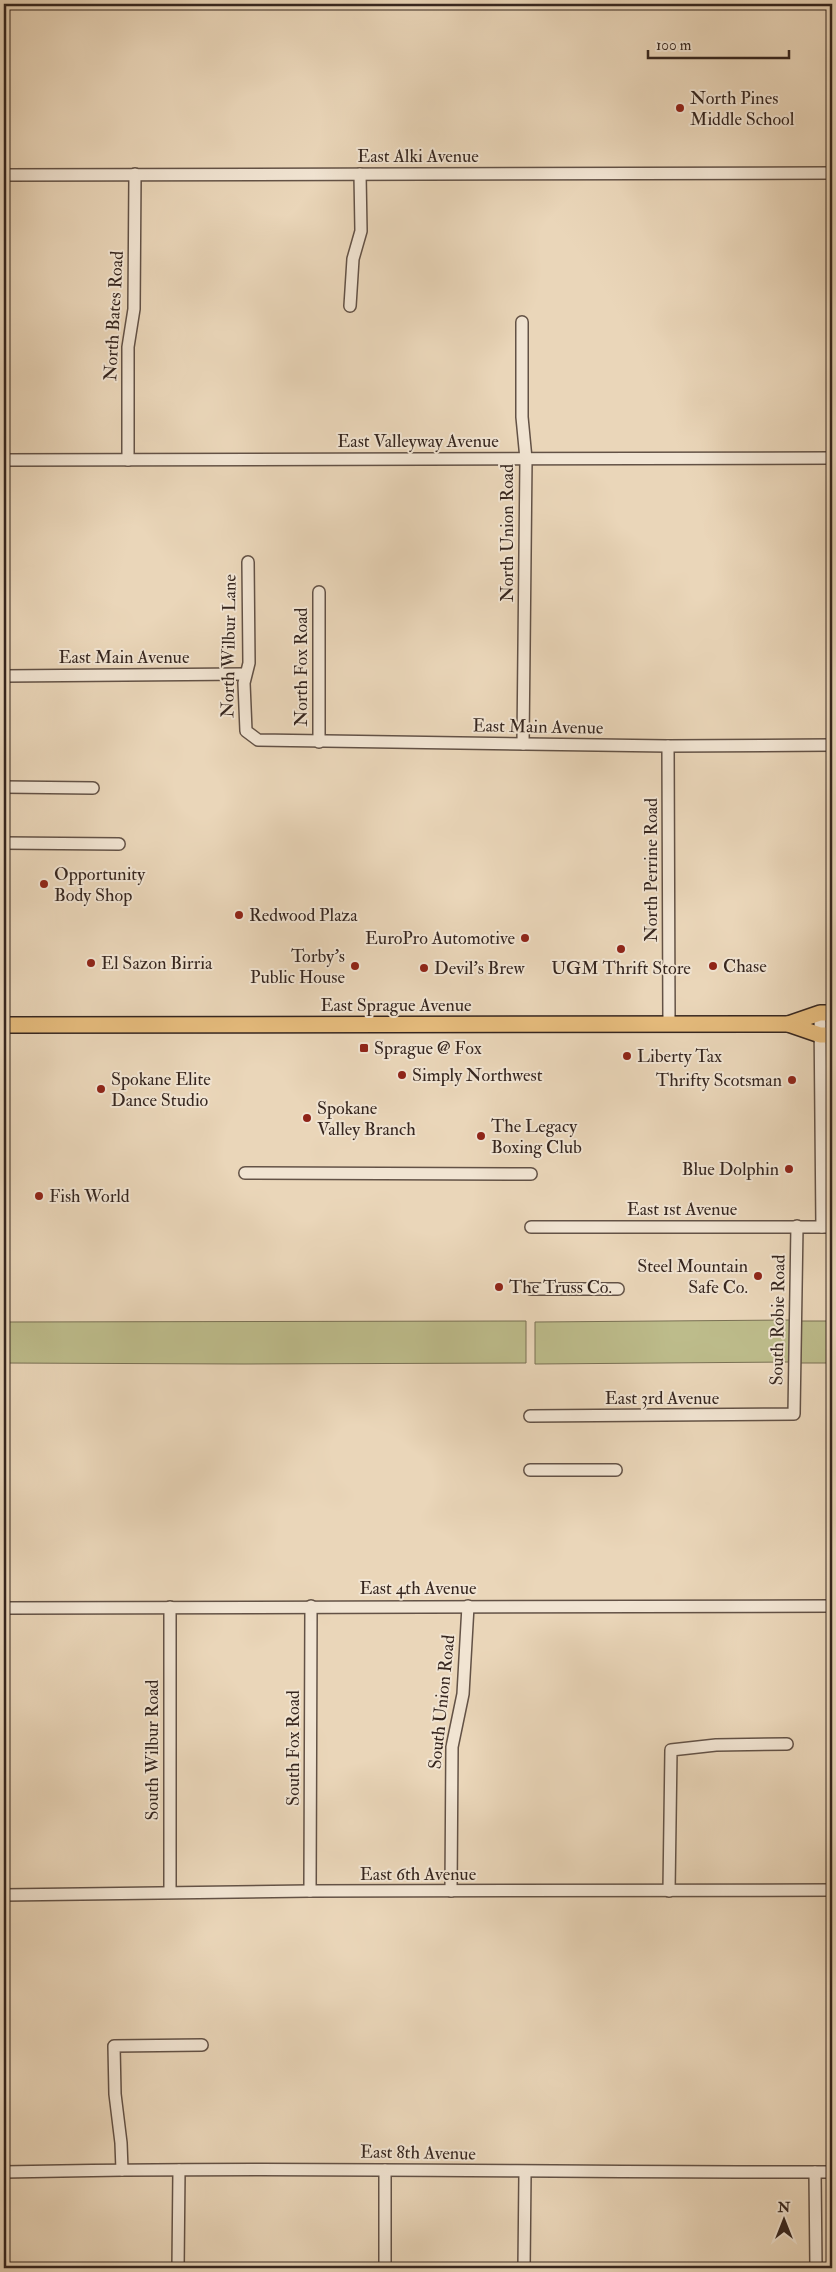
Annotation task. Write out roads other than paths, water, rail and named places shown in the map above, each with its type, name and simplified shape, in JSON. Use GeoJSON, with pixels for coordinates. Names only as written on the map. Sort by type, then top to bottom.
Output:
{"type":"FeatureCollection","features":[{"type":"Feature","properties":{"kind":"main road","name":"East Sprague Avenue"},"geometry":{"type":"LineString","coordinates":[[4,1025],[788,1024],[826,1013]]}},
{"type":"Feature","properties":{"kind":"main road","name":"East Sprague Avenue"},"geometry":{"type":"LineString","coordinates":[[788,1024],[826,1035]]}},
{"type":"Feature","properties":{"kind":"street","name":"East Alki Avenue"},"geometry":{"type":"LineString","coordinates":[[4,175],[832,173]]}},
{"type":"Feature","properties":{"kind":"street","name":"North Bates Road"},"geometry":{"type":"LineString","coordinates":[[128,460],[128,347],[134,309],[135,174]]}},
{"type":"Feature","properties":{"kind":"street"},"geometry":{"type":"LineString","coordinates":[[350,306],[353,259],[361,231],[360,174]]}},
{"type":"Feature","properties":{"kind":"street","name":"North Union Road"},"geometry":{"type":"LineString","coordinates":[[522,322],[522,417],[526,459],[523,744]]}},
{"type":"Feature","properties":{"kind":"street","name":"East Valleyway Avenue"},"geometry":{"type":"LineString","coordinates":[[4,460],[832,458]]}},
{"type":"Feature","properties":{"kind":"street","name":"North Wilbur Lane"},"geometry":{"type":"LineString","coordinates":[[246,731],[246,674],[249,663],[248,562]]}},
{"type":"Feature","properties":{"kind":"street","name":"North Fox Road"},"geometry":{"type":"LineString","coordinates":[[319,592],[319,742]]}},
{"type":"Feature","properties":{"kind":"street","name":"East Main Avenue"},"geometry":{"type":"LineString","coordinates":[[4,676],[246,674]]}},
{"type":"Feature","properties":{"kind":"street","name":"East Main Avenue"},"geometry":{"type":"LineString","coordinates":[[246,731],[258,740],[319,742],[668,746],[832,745]]}},
{"type":"Feature","properties":{"kind":"street","name":"North Perrine Road"},"geometry":{"type":"LineString","coordinates":[[668,746],[670,1024]]}},
{"type":"Feature","properties":{"kind":"street"},"geometry":{"type":"LineString","coordinates":[[4,787],[93,788]]}},
{"type":"Feature","properties":{"kind":"street"},"geometry":{"type":"LineString","coordinates":[[4,844],[119,844]]}},
{"type":"Feature","properties":{"kind":"street"},"geometry":{"type":"LineString","coordinates":[[826,1013],[827,1227]]}},
{"type":"Feature","properties":{"kind":"street"},"geometry":{"type":"LineString","coordinates":[[245,1173],[531,1174]]}},
{"type":"Feature","properties":{"kind":"street","name":"South Robie Road"},"geometry":{"type":"LineString","coordinates":[[794,1414],[797,1226]]}},
{"type":"Feature","properties":{"kind":"street","name":"East 1st Avenue"},"geometry":{"type":"LineString","coordinates":[[531,1227],[827,1227]]}},
{"type":"Feature","properties":{"kind":"street"},"geometry":{"type":"LineString","coordinates":[[531,1289],[618,1289]]}},
{"type":"Feature","properties":{"kind":"street","name":"East 3rd Avenue"},"geometry":{"type":"LineString","coordinates":[[530,1416],[794,1414]]}},
{"type":"Feature","properties":{"kind":"street"},"geometry":{"type":"LineString","coordinates":[[530,1470],[616,1470]]}},
{"type":"Feature","properties":{"kind":"street","name":"South Fox Road"},"geometry":{"type":"LineString","coordinates":[[310,1891],[311,1606]]}},
{"type":"Feature","properties":{"kind":"street","name":"South Union Road"},"geometry":{"type":"LineString","coordinates":[[452,1891],[452,1746],[463,1694],[468,1606]]}},
{"type":"Feature","properties":{"kind":"street","name":"East 4th Avenue"},"geometry":{"type":"LineString","coordinates":[[4,1608],[832,1606]]}},
{"type":"Feature","properties":{"kind":"street","name":"South Wilbur Road"},"geometry":{"type":"LineString","coordinates":[[170,1608],[170,1892]]}},
{"type":"Feature","properties":{"kind":"street"},"geometry":{"type":"LineString","coordinates":[[669,1891],[671,1750],[716,1745],[786,1744]]}},
{"type":"Feature","properties":{"kind":"street","name":"East 6th Avenue"},"geometry":{"type":"LineString","coordinates":[[4,1895],[310,1891],[832,1890]]}},
{"type":"Feature","properties":{"kind":"street"},"geometry":{"type":"LineString","coordinates":[[122,2170],[115,2094],[114,2046],[202,2045]]}},
{"type":"Feature","properties":{"kind":"street","name":"East 8th Avenue"},"geometry":{"type":"LineString","coordinates":[[4,2172],[122,2170],[385,2170],[526,2173],[832,2172]]}},
{"type":"Feature","properties":{"kind":"street"},"geometry":{"type":"LineString","coordinates":[[178,2170],[178,2268]]}},
{"type":"Feature","properties":{"kind":"street"},"geometry":{"type":"LineString","coordinates":[[385,2170],[385,2268]]}},
{"type":"Feature","properties":{"kind":"street"},"geometry":{"type":"LineString","coordinates":[[815,2172],[816,2268]]}},
{"type":"Feature","properties":{"kind":"street"},"geometry":{"type":"LineString","coordinates":[[524,2268],[526,2173]]}},
{"type":"Feature","properties":{"kind":"place","name":"North Pines Middle School"},"geometry":{"type":"Point","coordinates":[680,108]}},
{"type":"Feature","properties":{"kind":"place","name":"Opportunity Body Shop"},"geometry":{"type":"Point","coordinates":[44,884]}},
{"type":"Feature","properties":{"kind":"place","name":"Redwood Plaza"},"geometry":{"type":"Point","coordinates":[239,915]}},
{"type":"Feature","properties":{"kind":"place","name":"EuroPro Automotive"},"geometry":{"type":"Point","coordinates":[525,938]}},
{"type":"Feature","properties":{"kind":"place","name":"UGM Thrift Store"},"geometry":{"type":"Point","coordinates":[621,949]}},
{"type":"Feature","properties":{"kind":"place","name":"El Sazon Birria"},"geometry":{"type":"Point","coordinates":[91,963]}},
{"type":"Feature","properties":{"kind":"place","name":"Torby's Public House"},"geometry":{"type":"Point","coordinates":[355,966]}},
{"type":"Feature","properties":{"kind":"place","name":"Chase"},"geometry":{"type":"Point","coordinates":[713,966]}},
{"type":"Feature","properties":{"kind":"place","name":"Devil's Brew"},"geometry":{"type":"Point","coordinates":[424,968]}},
{"type":"Feature","properties":{"kind":"place","name":"Sprague @ Fox"},"geometry":{"type":"Point","coordinates":[364,1048]}},
{"type":"Feature","properties":{"kind":"place","name":"Liberty Tax"},"geometry":{"type":"Point","coordinates":[627,1056]}},
{"type":"Feature","properties":{"kind":"place","name":"Simply Northwest"},"geometry":{"type":"Point","coordinates":[402,1075]}},
{"type":"Feature","properties":{"kind":"place","name":"Thrifty Scotsman"},"geometry":{"type":"Point","coordinates":[792,1080]}},
{"type":"Feature","properties":{"kind":"place","name":"Spokane Elite Dance Studio"},"geometry":{"type":"Point","coordinates":[101,1089]}},
{"type":"Feature","properties":{"kind":"place","name":"Spokane Valley Branch"},"geometry":{"type":"Point","coordinates":[307,1118]}},
{"type":"Feature","properties":{"kind":"place","name":"The Legacy Boxing Club"},"geometry":{"type":"Point","coordinates":[481,1136]}},
{"type":"Feature","properties":{"kind":"place","name":"Blue Dolphin"},"geometry":{"type":"Point","coordinates":[789,1169]}},
{"type":"Feature","properties":{"kind":"place","name":"Fish World"},"geometry":{"type":"Point","coordinates":[39,1196]}},
{"type":"Feature","properties":{"kind":"place","name":"Steel Mountain Safe Co."},"geometry":{"type":"Point","coordinates":[758,1276]}},
{"type":"Feature","properties":{"kind":"place","name":"The Truss Co."},"geometry":{"type":"Point","coordinates":[499,1287]}}]}
